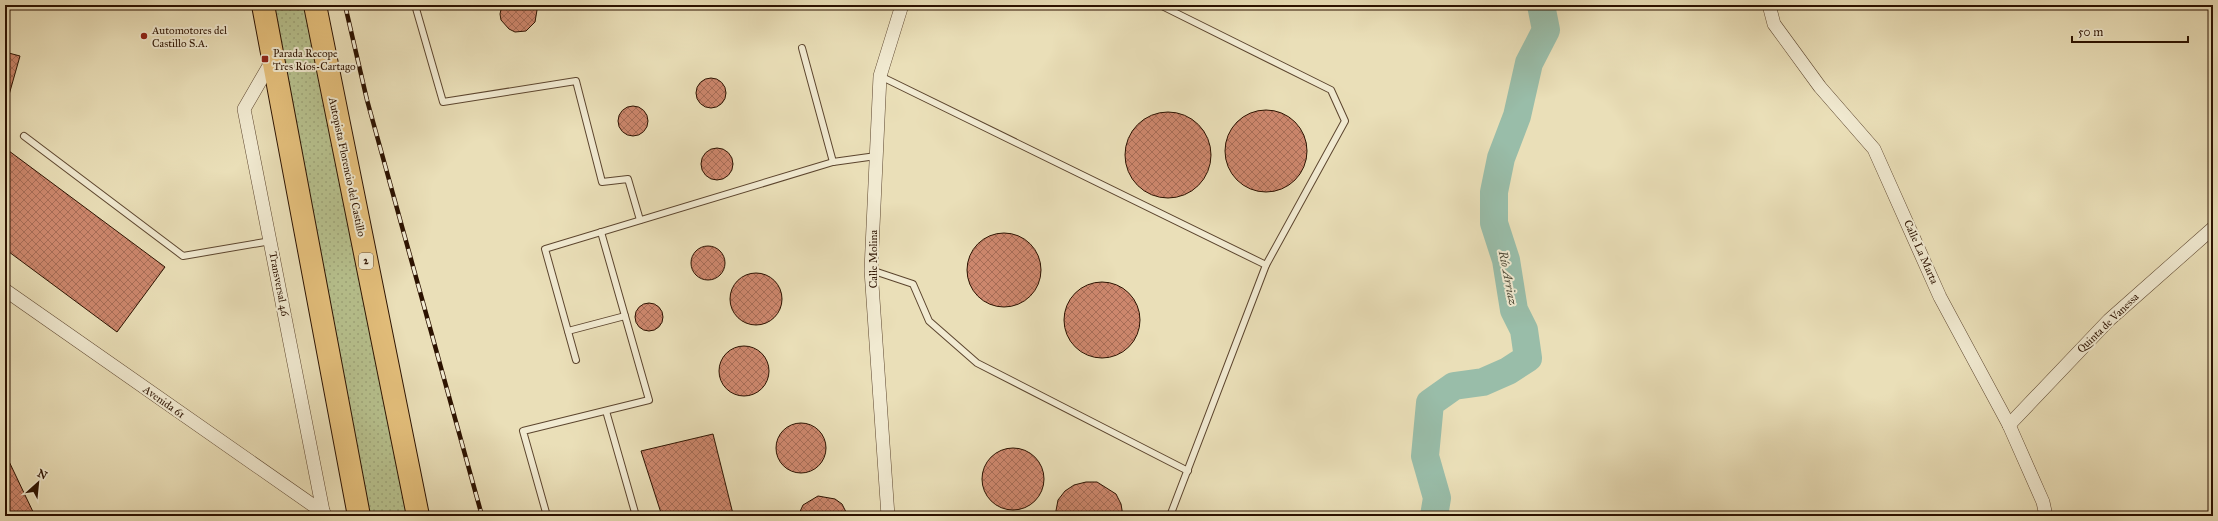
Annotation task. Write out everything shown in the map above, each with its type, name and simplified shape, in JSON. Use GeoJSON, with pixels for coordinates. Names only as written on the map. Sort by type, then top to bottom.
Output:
{"type":"FeatureCollection","features":[{"type":"Feature","properties":{"kind":"highway"},"geometry":{"type":"LineString","coordinates":[[263,5],[359,516]]}},
{"type":"Feature","properties":{"kind":"highway","name":"Autopista Florencio del Castillo"},"geometry":{"type":"LineString","coordinates":[[315,5],[418,516]]}},
{"type":"Feature","properties":{"kind":"street","name":"Calle Molina"},"geometry":{"type":"LineString","coordinates":[[888,516],[871,270],[880,76],[902,5]]}},
{"type":"Feature","properties":{"kind":"street","name":"Calle La Marta"},"geometry":{"type":"LineString","coordinates":[[1769,5],[1774,24],[1816,80],[1874,149],[1940,297],[2009,425],[2043,502],[2046,516]]}},
{"type":"Feature","properties":{"kind":"street","name":"Transversal 46"},"geometry":{"type":"LineString","coordinates":[[273,59],[244,109],[324,514]]}},
{"type":"Feature","properties":{"kind":"street","name":"Quinta de Vanessa"},"geometry":{"type":"LineString","coordinates":[[2009,425],[2109,320],[2213,228]]}},
{"type":"Feature","properties":{"kind":"street","name":"Avenida 61"},"geometry":{"type":"LineString","coordinates":[[5,290],[324,514]]}},
{"type":"Feature","properties":{"kind":"lane"},"geometry":{"type":"LineString","coordinates":[[415,5],[443,102],[576,80],[602,182],[628,179],[640,220]]}},
{"type":"Feature","properties":{"kind":"lane"},"geometry":{"type":"LineString","coordinates":[[1160,5],[1331,90],[1345,121],[1266,265],[1170,516]]}},
{"type":"Feature","properties":{"kind":"lane"},"geometry":{"type":"LineString","coordinates":[[802,48],[833,162]]}},
{"type":"Feature","properties":{"kind":"lane"},"geometry":{"type":"LineString","coordinates":[[880,76],[1266,265]]}},
{"type":"Feature","properties":{"kind":"lane"},"geometry":{"type":"LineString","coordinates":[[24,136],[183,256],[270,241]]}},
{"type":"Feature","properties":{"kind":"lane"},"geometry":{"type":"LineString","coordinates":[[576,360],[545,249],[833,162],[876,156]]}},
{"type":"Feature","properties":{"kind":"lane"},"geometry":{"type":"LineString","coordinates":[[547,516],[523,431],[649,400],[601,232]]}},
{"type":"Feature","properties":{"kind":"lane"},"geometry":{"type":"LineString","coordinates":[[871,270],[913,284],[929,321],[977,363],[1188,471]]}},
{"type":"Feature","properties":{"kind":"lane"},"geometry":{"type":"LineString","coordinates":[[568,332],[625,316]]}},
{"type":"Feature","properties":{"kind":"lane"},"geometry":{"type":"LineString","coordinates":[[606,411],[636,516]]}},
{"type":"Feature","properties":{"kind":"green space"},"geometry":{"type":"Polygon","coordinates":[[[265,5],[315,5],[418,516],[359,516],[265,5]]]}},
{"type":"Feature","properties":{"kind":"building"},"geometry":{"type":"Polygon","coordinates":[[[502,5],[535,5],[537,10],[535,22],[526,31],[515,32],[509,29],[501,20],[500,14],[502,5]]]}},
{"type":"Feature","properties":{"kind":"building"},"geometry":{"type":"Polygon","coordinates":[[[5,52],[20,56],[5,109],[5,52]]]}},
{"type":"Feature","properties":{"kind":"building"},"geometry":{"type":"Polygon","coordinates":[[[711,78],[722,82],[726,93],[722,104],[711,108],[700,104],[696,93],[700,82],[711,78]]]}},
{"type":"Feature","properties":{"kind":"building"},"geometry":{"type":"Polygon","coordinates":[[[633,106],[644,110],[648,121],[644,132],[633,136],[622,132],[618,121],[622,110],[633,106]]]}},
{"type":"Feature","properties":{"kind":"building"},"geometry":{"type":"Polygon","coordinates":[[[1266,110],[1282,113],[1295,122],[1304,135],[1307,151],[1304,167],[1295,180],[1282,189],[1266,192],[1250,189],[1237,180],[1228,167],[1225,151],[1228,135],[1237,122],[1250,113],[1266,110]]]}},
{"type":"Feature","properties":{"kind":"building"},"geometry":{"type":"Polygon","coordinates":[[[1168,112],[1184,116],[1198,125],[1207,139],[1211,155],[1207,171],[1198,185],[1184,194],[1168,198],[1152,194],[1138,185],[1129,171],[1125,155],[1129,139],[1138,125],[1152,116],[1168,112]]]}},
{"type":"Feature","properties":{"kind":"building"},"geometry":{"type":"Polygon","coordinates":[[[5,148],[165,267],[117,332],[5,249],[5,148]]]}},
{"type":"Feature","properties":{"kind":"building"},"geometry":{"type":"Polygon","coordinates":[[[714,148],[720,148],[730,155],[733,164],[732,170],[726,177],[720,180],[714,180],[704,173],[701,167],[701,161],[708,151],[714,148]]]}},
{"type":"Feature","properties":{"kind":"building"},"geometry":{"type":"Polygon","coordinates":[[[1004,233],[1025,239],[1035,249],[1041,270],[1035,291],[1025,301],[1004,307],[983,301],[973,291],[967,270],[973,249],[983,239],[1004,233]]]}},
{"type":"Feature","properties":{"kind":"building"},"geometry":{"type":"Polygon","coordinates":[[[711,246],[718,248],[723,253],[725,263],[723,273],[718,278],[705,280],[698,278],[693,273],[691,260],[693,253],[698,248],[711,246]]]}},
{"type":"Feature","properties":{"kind":"building"},"geometry":{"type":"Polygon","coordinates":[[[756,273],[770,277],[778,285],[782,299],[778,313],[770,321],[756,325],[742,321],[734,313],[730,299],[734,285],[742,277],[756,273]]]}},
{"type":"Feature","properties":{"kind":"building"},"geometry":{"type":"Polygon","coordinates":[[[1094,282],[1110,282],[1123,288],[1134,299],[1140,312],[1138,335],[1123,352],[1110,358],[1094,358],[1081,352],[1066,335],[1064,328],[1064,312],[1070,299],[1087,284],[1094,282]]]}},
{"type":"Feature","properties":{"kind":"building"},"geometry":{"type":"Polygon","coordinates":[[[649,303],[659,307],[663,317],[659,327],[649,331],[639,327],[635,317],[639,307],[649,303]]]}},
{"type":"Feature","properties":{"kind":"building"},"geometry":{"type":"Polygon","coordinates":[[[744,346],[753,348],[764,357],[769,371],[767,380],[758,391],[744,396],[735,394],[724,385],[719,371],[721,362],[730,351],[744,346]]]}},
{"type":"Feature","properties":{"kind":"building"},"geometry":{"type":"Polygon","coordinates":[[[801,423],[810,425],[821,434],[826,448],[824,457],[815,468],[801,473],[792,471],[781,462],[776,448],[778,439],[787,428],[801,423]]]}},
{"type":"Feature","properties":{"kind":"building"},"geometry":{"type":"Polygon","coordinates":[[[713,434],[733,514],[662,516],[641,451],[713,434]]]}},
{"type":"Feature","properties":{"kind":"building"},"geometry":{"type":"Polygon","coordinates":[[[1007,448],[1019,448],[1035,457],[1042,467],[1044,479],[1042,491],[1035,501],[1019,510],[1007,510],[996,505],[987,496],[982,485],[982,473],[987,462],[996,453],[1007,448]]]}},
{"type":"Feature","properties":{"kind":"building"},"geometry":{"type":"Polygon","coordinates":[[[5,453],[35,516],[5,516],[5,453]]]}},
{"type":"Feature","properties":{"kind":"building"},"geometry":{"type":"Polygon","coordinates":[[[1086,482],[1097,482],[1116,494],[1121,504],[1123,516],[1055,516],[1058,500],[1065,491],[1074,485],[1086,482]]]}},
{"type":"Feature","properties":{"kind":"building"},"geometry":{"type":"Polygon","coordinates":[[[818,496],[835,499],[842,504],[848,516],[798,516],[803,505],[818,496]]]}},
{"type":"Feature","properties":{"kind":"waterway","name":"Río Arriaz"},"geometry":{"type":"LineString","coordinates":[[1434,516],[1437,498],[1425,456],[1430,403],[1454,386],[1483,382],[1508,371],[1528,358],[1524,330],[1514,310],[1506,260],[1494,223],[1494,192],[1501,158],[1517,116],[1529,63],[1546,30],[1541,5]]}},
{"type":"Feature","properties":{"kind":"railway"},"geometry":{"type":"LineString","coordinates":[[345,5],[367,100],[482,516]]}},
{"type":"Feature","properties":{"kind":"place","name":"Automotores del Castillo S.A."},"geometry":{"type":"Point","coordinates":[144,36]}},
{"type":"Feature","properties":{"kind":"place","name":"Parada Recope Tres Ríos-Cartago"},"geometry":{"type":"Point","coordinates":[265,59]}}]}
